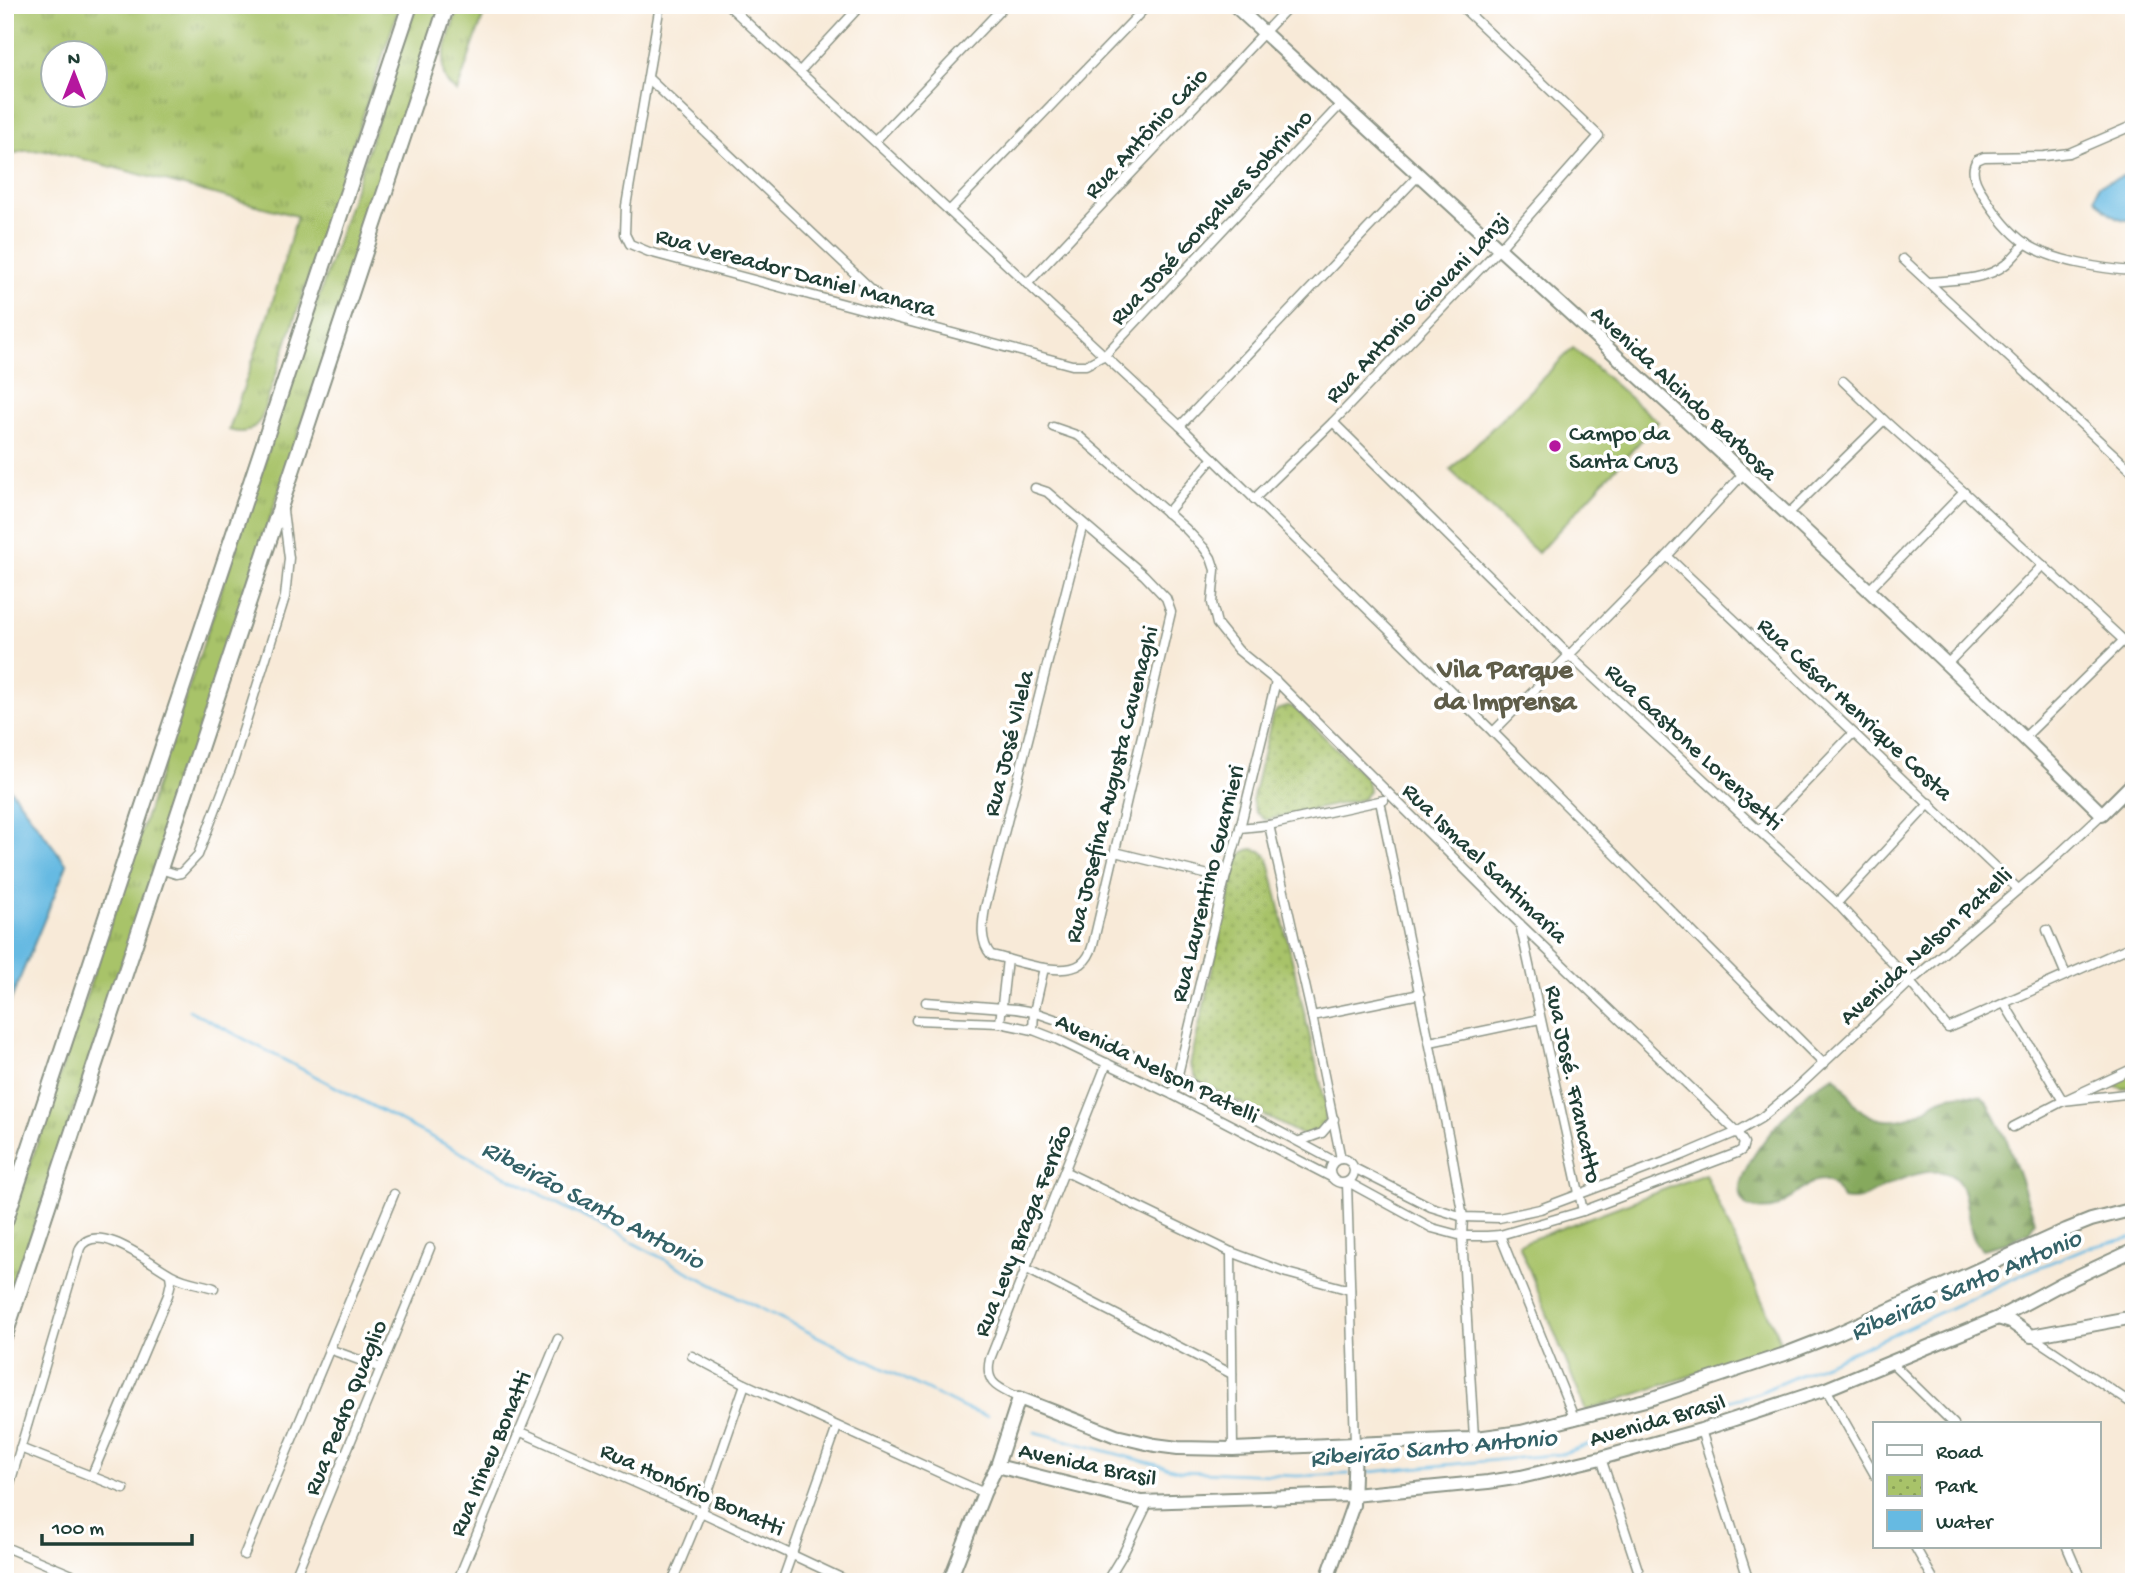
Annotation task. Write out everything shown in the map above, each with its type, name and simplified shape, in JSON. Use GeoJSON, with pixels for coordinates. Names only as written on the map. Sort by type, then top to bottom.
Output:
{"type":"FeatureCollection","features":[{"type":"Feature","properties":{"kind":"highway"},"geometry":{"type":"LineString","coordinates":[[5,1222],[410,5]]}},
{"type":"Feature","properties":{"kind":"highway"},"geometry":{"type":"LineString","coordinates":[[5,1335],[447,5]]}},
{"type":"Feature","properties":{"kind":"main road","name":"Avenida Alcindo Barbosa"},"geometry":{"type":"LineString","coordinates":[[1234,5],[1947,664],[2102,814]]}},
{"type":"Feature","properties":{"kind":"main road","name":"Avenida Nelson Patelli"},"geometry":{"type":"LineString","coordinates":[[2102,814],[2134,782]]}},
{"type":"Feature","properties":{"kind":"main road","name":"Avenida Brasil"},"geometry":{"type":"LineString","coordinates":[[1019,1398],[1085,1425],[1136,1441],[1178,1448],[1355,1447],[1475,1438],[1531,1430],[1666,1394],[1785,1354],[1834,1335],[2066,1230],[2091,1220],[2134,1209]]}},
{"type":"Feature","properties":{"kind":"main road","name":"Avenida Brasil"},"geometry":{"type":"LineString","coordinates":[[997,1466],[1142,1502],[1488,1482],[1521,1477],[1700,1430],[1826,1389],[1998,1318],[2061,1284],[2134,1250]]}},
{"type":"Feature","properties":{"kind":"main road"},"geometry":{"type":"LineString","coordinates":[[1998,1318],[2011,1322],[2031,1336],[2134,1317]]}},
{"type":"Feature","properties":{"kind":"main road"},"geometry":{"type":"LineString","coordinates":[[950,1582],[997,1466],[1019,1398]]}},
{"type":"Feature","properties":{"kind":"main road"},"geometry":{"type":"LineString","coordinates":[[1326,1582],[1351,1513],[1355,1447]]}},
{"type":"Feature","properties":{"kind":"street","name":"Rua Vereador Daniel Manara"},"geometry":{"type":"LineString","coordinates":[[660,5],[626,206],[625,234],[630,244],[649,253],[1062,363],[1086,365],[1105,355]]}},
{"type":"Feature","properties":{"kind":"street"},"geometry":{"type":"LineString","coordinates":[[728,5],[1180,426],[1493,732],[1824,1064]]}},
{"type":"Feature","properties":{"kind":"street"},"geometry":{"type":"LineString","coordinates":[[800,71],[861,5]]}},
{"type":"Feature","properties":{"kind":"street"},"geometry":{"type":"LineString","coordinates":[[876,141],[1005,5]]}},
{"type":"Feature","properties":{"kind":"street"},"geometry":{"type":"LineString","coordinates":[[949,211],[1148,5]]}},
{"type":"Feature","properties":{"kind":"street","name":"Rua Antônio Caio"},"geometry":{"type":"LineString","coordinates":[[1027,285],[1290,5]]}},
{"type":"Feature","properties":{"kind":"street","name":"Rua Antonio Giovani Lanzi"},"geometry":{"type":"LineString","coordinates":[[1254,499],[1333,422],[1500,248],[1599,136],[1460,5]]}},
{"type":"Feature","properties":{"kind":"street"},"geometry":{"type":"LineString","coordinates":[[648,78],[903,319]]}},
{"type":"Feature","properties":{"kind":"street","name":"Rua José Gonçalves Sobrinho"},"geometry":{"type":"LineString","coordinates":[[1105,355],[1342,103]]}},
{"type":"Feature","properties":{"kind":"street"},"geometry":{"type":"LineString","coordinates":[[2134,125],[2069,153],[1984,157],[1974,165],[1976,183],[1997,214],[2026,243],[2065,259],[2134,271]]}},
{"type":"Feature","properties":{"kind":"street"},"geometry":{"type":"LineString","coordinates":[[1180,426],[1419,175]]}},
{"type":"Feature","properties":{"kind":"street"},"geometry":{"type":"LineString","coordinates":[[1928,282],[1991,272],[2006,264],[2026,243]]}},
{"type":"Feature","properties":{"kind":"street"},"geometry":{"type":"LineString","coordinates":[[1903,259],[2134,473]]}},
{"type":"Feature","properties":{"kind":"street"},"geometry":{"type":"LineString","coordinates":[[1843,381],[2134,650]]}},
{"type":"Feature","properties":{"kind":"street"},"geometry":{"type":"LineString","coordinates":[[1787,515],[1884,421]]}},
{"type":"Feature","properties":{"kind":"street","name":"Rua Gastone Lorenzetti"},"geometry":{"type":"LineString","coordinates":[[1333,422],[1569,656],[1837,903],[1910,982],[1948,1028],[2004,1003]]}},
{"type":"Feature","properties":{"kind":"street"},"geometry":{"type":"LineString","coordinates":[[1053,427],[1079,436],[1167,513],[1213,458]]}},
{"type":"Feature","properties":{"kind":"street"},"geometry":{"type":"LineString","coordinates":[[1493,732],[1667,556],[1743,474]]}},
{"type":"Feature","properties":{"kind":"street"},"geometry":{"type":"LineString","coordinates":[[1035,488],[1046,492],[1083,524]]}},
{"type":"Feature","properties":{"kind":"street"},"geometry":{"type":"LineString","coordinates":[[1868,591],[1964,492]]}},
{"type":"Feature","properties":{"kind":"street"},"geometry":{"type":"LineString","coordinates":[[160,869],[181,873],[198,855],[231,769],[285,597],[289,558],[282,504]]}},
{"type":"Feature","properties":{"kind":"street","name":"Rua Ismael Santimaria"},"geometry":{"type":"LineString","coordinates":[[1167,513],[1196,539],[1211,558],[1215,570],[1212,586],[1214,617],[1224,635],[1276,681],[1520,924],[1737,1132]]}},
{"type":"Feature","properties":{"kind":"street","name":"Rua Josefina Augusta Cavenaghi"},"geometry":{"type":"LineString","coordinates":[[1007,959],[1044,968],[1061,969],[1078,966],[1090,953],[1171,618],[1169,602],[1161,591],[1083,524]]}},
{"type":"Feature","properties":{"kind":"street","name":"Rua José Vilela"},"geometry":{"type":"LineString","coordinates":[[1007,959],[991,955],[987,951],[982,933],[985,908],[1083,524]]}},
{"type":"Feature","properties":{"kind":"street","name":"Rua César Henrique Costa"},"geometry":{"type":"LineString","coordinates":[[1667,556],[2018,889]]}},
{"type":"Feature","properties":{"kind":"street"},"geometry":{"type":"LineString","coordinates":[[1947,664],[2043,565]]}},
{"type":"Feature","properties":{"kind":"street"},"geometry":{"type":"LineString","coordinates":[[2025,738],[2124,640]]}},
{"type":"Feature","properties":{"kind":"street","name":"Rua Laurentino Guarnieri"},"geometry":{"type":"LineString","coordinates":[[1173,1095],[1276,681]]}},
{"type":"Feature","properties":{"kind":"street"},"geometry":{"type":"LineString","coordinates":[[1759,831],[1853,733]]}},
{"type":"Feature","properties":{"kind":"street"},"geometry":{"type":"LineString","coordinates":[[1240,828],[1269,825],[1393,798]]}},
{"type":"Feature","properties":{"kind":"street"},"geometry":{"type":"LineString","coordinates":[[1380,802],[1463,1217],[1475,1438]]}},
{"type":"Feature","properties":{"kind":"street"},"geometry":{"type":"LineString","coordinates":[[1837,903],[1930,803]]}},
{"type":"Feature","properties":{"kind":"street","name":"Avenida Nelson Patelli"},"geometry":{"type":"LineString","coordinates":[[1354,1168],[1414,1200],[1463,1217],[1499,1218],[1522,1214],[1580,1194],[1737,1132],[1779,1105],[1910,982],[2048,865],[2102,814]]}},
{"type":"Feature","properties":{"kind":"street"},"geometry":{"type":"LineString","coordinates":[[1269,825],[1334,1119],[1338,1160]]}},
{"type":"Feature","properties":{"kind":"street"},"geometry":{"type":"LineString","coordinates":[[1115,852],[1225,879]]}},
{"type":"Feature","properties":{"kind":"street","name":"Rua José. Francatto"},"geometry":{"type":"LineString","coordinates":[[1520,924],[1583,1211]]}},
{"type":"Feature","properties":{"kind":"street"},"geometry":{"type":"LineString","coordinates":[[2047,930],[2066,975]]}},
{"type":"Feature","properties":{"kind":"street"},"geometry":{"type":"LineString","coordinates":[[2063,1101],[2004,1003],[2134,945]]}},
{"type":"Feature","properties":{"kind":"street"},"geometry":{"type":"LineString","coordinates":[[1000,1023],[1007,959]]}},
{"type":"Feature","properties":{"kind":"street"},"geometry":{"type":"LineString","coordinates":[[1033,1030],[1034,1012],[1044,968]]}},
{"type":"Feature","properties":{"kind":"street"},"geometry":{"type":"LineString","coordinates":[[1312,1016],[1420,994]]}},
{"type":"Feature","properties":{"kind":"street","name":"Avenida Nelson Patelli"},"geometry":{"type":"LineString","coordinates":[[926,1002],[1034,1012],[1060,1021],[1178,1077],[1338,1160]]}},
{"type":"Feature","properties":{"kind":"street"},"geometry":{"type":"LineString","coordinates":[[1430,1042],[1540,1019]]}},
{"type":"Feature","properties":{"kind":"street","name":"Avenida Nelson Patelli"},"geometry":{"type":"LineString","coordinates":[[916,1020],[1000,1023],[1033,1030],[1079,1048],[1331,1177]]}},
{"type":"Feature","properties":{"kind":"street","name":"Rua Levy Braga Ferrão"},"geometry":{"type":"LineString","coordinates":[[1019,1398],[992,1382],[988,1368],[1024,1268],[1066,1172],[1107,1063]]}},
{"type":"Feature","properties":{"kind":"street"},"geometry":{"type":"LineString","coordinates":[[2013,1127],[2134,1068]]}},
{"type":"Feature","properties":{"kind":"street"},"geometry":{"type":"LineString","coordinates":[[2063,1101],[2134,1093]]}},
{"type":"Feature","properties":{"kind":"street"},"geometry":{"type":"LineString","coordinates":[[1300,1141],[1322,1133],[1334,1119]]}},
{"type":"Feature","properties":{"kind":"street"},"geometry":{"type":"LineString","coordinates":[[1338,1160],[1330,1167],[1331,1177],[1338,1183],[1348,1182],[1432,1228],[1462,1236],[1500,1235],[1583,1211],[1739,1152],[1744,1143],[1737,1132]]}},
{"type":"Feature","properties":{"kind":"street"},"geometry":{"type":"LineString","coordinates":[[1338,1160],[1350,1162],[1354,1168],[1354,1174],[1348,1182],[1355,1447]]}},
{"type":"Feature","properties":{"kind":"street"},"geometry":{"type":"LineString","coordinates":[[1066,1172],[1231,1252],[1287,1273],[1350,1290]]}},
{"type":"Feature","properties":{"kind":"street"},"geometry":{"type":"LineString","coordinates":[[244,1555],[394,1194]]}},
{"type":"Feature","properties":{"kind":"street"},"geometry":{"type":"LineString","coordinates":[[1500,1235],[1575,1420]]}},
{"type":"Feature","properties":{"kind":"street"},"geometry":{"type":"LineString","coordinates":[[5,1500],[80,1248],[88,1239],[98,1237],[110,1241],[158,1265],[170,1275],[214,1288]]}},
{"type":"Feature","properties":{"kind":"street","name":"Rua Pedro Quaglio"},"geometry":{"type":"LineString","coordinates":[[293,1582],[430,1248]]}},
{"type":"Feature","properties":{"kind":"street"},"geometry":{"type":"LineString","coordinates":[[1231,1252],[1233,1449]]}},
{"type":"Feature","properties":{"kind":"street"},"geometry":{"type":"LineString","coordinates":[[1024,1268],[1233,1374]]}},
{"type":"Feature","properties":{"kind":"street"},"geometry":{"type":"LineString","coordinates":[[92,1475],[168,1295],[172,1282],[170,1275]]}},
{"type":"Feature","properties":{"kind":"street"},"geometry":{"type":"LineString","coordinates":[[2031,1336],[2134,1405]]}},
{"type":"Feature","properties":{"kind":"street","name":"Rua Irineu Bonatti"},"geometry":{"type":"LineString","coordinates":[[457,1582],[558,1339]]}},
{"type":"Feature","properties":{"kind":"street"},"geometry":{"type":"LineString","coordinates":[[329,1349],[381,1368]]}},
{"type":"Feature","properties":{"kind":"street"},"geometry":{"type":"LineString","coordinates":[[692,1356],[836,1427],[984,1493]]}},
{"type":"Feature","properties":{"kind":"street"},"geometry":{"type":"LineString","coordinates":[[1891,1362],[1952,1422]]}},
{"type":"Feature","properties":{"kind":"street"},"geometry":{"type":"LineString","coordinates":[[673,1582],[701,1512],[745,1384]]}},
{"type":"Feature","properties":{"kind":"street"},"geometry":{"type":"LineString","coordinates":[[1826,1389],[1873,1471]]}},
{"type":"Feature","properties":{"kind":"street"},"geometry":{"type":"LineString","coordinates":[[782,1582],[836,1427]]}},
{"type":"Feature","properties":{"kind":"street"},"geometry":{"type":"LineString","coordinates":[[1700,1430],[1749,1582]]}},
{"type":"Feature","properties":{"kind":"street","name":"Rua Honório Bonatti"},"geometry":{"type":"LineString","coordinates":[[519,1431],[850,1582]]}},
{"type":"Feature","properties":{"kind":"street"},"geometry":{"type":"LineString","coordinates":[[20,1448],[124,1489]]}},
{"type":"Feature","properties":{"kind":"street"},"geometry":{"type":"LineString","coordinates":[[1601,1458],[1642,1582]]}},
{"type":"Feature","properties":{"kind":"street"},"geometry":{"type":"LineString","coordinates":[[1106,1582],[1149,1502]]}},
{"type":"Feature","properties":{"kind":"street"},"geometry":{"type":"LineString","coordinates":[[5,1547],[89,1582]]}},
{"type":"Feature","properties":{"kind":"street"},"geometry":{"type":"LineString","coordinates":[[1916,1548],[1935,1582]]}},
{"type":"Feature","properties":{"kind":"street"},"geometry":{"type":"LineString","coordinates":[[2067,1548],[2082,1582]]}},
{"type":"Feature","properties":{"kind":"green space"},"geometry":{"type":"Polygon","coordinates":[[[5,5],[400,5],[261,419],[247,431],[229,430],[272,304],[297,216],[48,150],[23,151],[5,156],[5,5]]]}},
{"type":"Feature","properties":{"kind":"green space"},"geometry":{"type":"Polygon","coordinates":[[[416,5],[441,5],[5,1315],[5,1240],[416,5]]]}},
{"type":"Feature","properties":{"kind":"green space"},"geometry":{"type":"Polygon","coordinates":[[[459,5],[487,5],[457,92],[446,80],[443,68],[445,50],[459,5]]]}},
{"type":"Feature","properties":{"kind":"green space","name":"Campo da Santa Cruz"},"geometry":{"type":"Polygon","coordinates":[[[1573,348],[1658,422],[1538,553],[1450,470],[1573,348]]]}},
{"type":"Feature","properties":{"kind":"green space"},"geometry":{"type":"Polygon","coordinates":[[[1290,706],[1367,779],[1369,791],[1363,799],[1265,820],[1256,812],[1252,801],[1272,717],[1277,710],[1290,706]]]}},
{"type":"Feature","properties":{"kind":"green space"},"geometry":{"type":"Polygon","coordinates":[[[1253,849],[1268,857],[1327,1110],[1322,1131],[1314,1135],[1302,1135],[1198,1081],[1190,1065],[1237,863],[1242,853],[1253,849]]]}},
{"type":"Feature","properties":{"kind":"green space"},"geometry":{"type":"Polygon","coordinates":[[[2134,1072],[2134,1087],[2123,1089],[2108,1082],[2134,1072]]]}},
{"type":"Feature","properties":{"kind":"green space"},"geometry":{"type":"Polygon","coordinates":[[[1835,1076],[1862,1111],[1885,1120],[1909,1117],[1948,1096],[1981,1096],[1989,1105],[2006,1138],[2035,1221],[2029,1232],[2006,1243],[1982,1249],[1971,1233],[1960,1184],[1955,1177],[1939,1172],[1908,1177],[1856,1200],[1842,1199],[1827,1181],[1819,1180],[1775,1208],[1765,1210],[1747,1207],[1741,1199],[1740,1187],[1744,1173],[1764,1140],[1802,1098],[1835,1076]]]}},
{"type":"Feature","properties":{"kind":"green space"},"geometry":{"type":"Polygon","coordinates":[[[1705,1174],[1782,1345],[1586,1411],[1519,1244],[1705,1174]]]}},
{"type":"Feature","properties":{"kind":"water"},"geometry":{"type":"Polygon","coordinates":[[[2134,172],[2134,221],[2112,214],[2095,198],[2099,185],[2134,172]]]}},
{"type":"Feature","properties":{"kind":"water"},"geometry":{"type":"Polygon","coordinates":[[[5,782],[67,865],[5,1014],[5,782]]]}},
{"type":"Feature","properties":{"kind":"waterway","name":"Ribeirão Santo Antonio"},"geometry":{"type":"LineString","coordinates":[[189,1010],[725,1291],[966,1409],[987,1416]]}},
{"type":"Feature","properties":{"kind":"waterway","name":"Ribeirão Santo Antonio"},"geometry":{"type":"LineString","coordinates":[[1359,1473],[1561,1454],[1655,1421],[1758,1393],[2025,1273],[2086,1248],[2134,1237]]}},
{"type":"Feature","properties":{"kind":"waterway","name":"Ribeirão Santo Antonio"},"geometry":{"type":"LineString","coordinates":[[1035,1432],[1180,1471],[1297,1476],[1349,1474]]}},
{"type":"Feature","properties":{"kind":"place","name":"Campo da Santa Cruz"},"geometry":{"type":"Point","coordinates":[1555,446]}},
{"type":"Feature","properties":{"kind":"district","name":"Vila Parque da Imprensa"},"geometry":{"type":"Point","coordinates":[1505,683]}}]}
